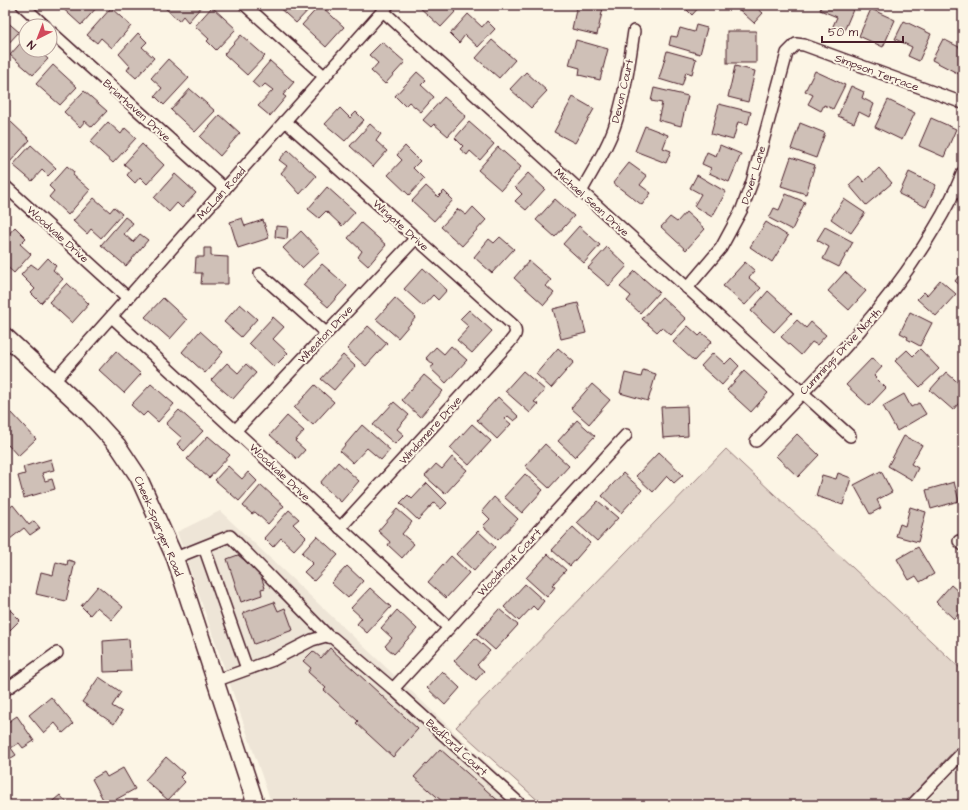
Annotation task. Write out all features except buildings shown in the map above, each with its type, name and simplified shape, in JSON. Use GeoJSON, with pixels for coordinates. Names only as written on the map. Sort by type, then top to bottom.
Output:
{"type":"FeatureCollection","features":[{"type":"Feature","properties":{"kind":"main road","name":"Cheek-Sparger Road"},"geometry":{"type":"LineString","coordinates":[[5,336],[88,413],[118,446],[138,476],[175,558],[256,805]]}},
{"type":"Feature","properties":{"kind":"street"},"geometry":{"type":"LineString","coordinates":[[22,5],[36,18]]}},
{"type":"Feature","properties":{"kind":"street"},"geometry":{"type":"LineString","coordinates":[[245,5],[325,76]]}},
{"type":"Feature","properties":{"kind":"street","name":"McLain Road"},"geometry":{"type":"LineString","coordinates":[[54,381],[386,8]]}},
{"type":"Feature","properties":{"kind":"street","name":"Michael Sean Drive"},"geometry":{"type":"LineString","coordinates":[[386,8],[581,192],[850,436]]}},
{"type":"Feature","properties":{"kind":"street","name":"Devon Court"},"geometry":{"type":"LineString","coordinates":[[581,192],[606,147],[614,128],[627,76],[634,31]]}},
{"type":"Feature","properties":{"kind":"street","name":"Briarhaven Drive"},"geometry":{"type":"LineString","coordinates":[[58,38],[225,189]]}},
{"type":"Feature","properties":{"kind":"street","name":"Simpson Terrace"},"geometry":{"type":"LineString","coordinates":[[791,48],[796,44],[804,45],[963,103]]}},
{"type":"Feature","properties":{"kind":"street","name":"Dover Lane"},"geometry":{"type":"LineString","coordinates":[[687,288],[721,248],[742,209],[752,182],[787,53],[791,48]]}},
{"type":"Feature","properties":{"kind":"street","name":"Wingate Drive"},"geometry":{"type":"LineString","coordinates":[[285,121],[513,325],[516,330]]}},
{"type":"Feature","properties":{"kind":"street","name":"Cummings Drive North"},"geometry":{"type":"LineString","coordinates":[[756,441],[861,331],[885,302],[923,248],[944,211],[963,172]]}},
{"type":"Feature","properties":{"kind":"street","name":"Woodvale Drive"},"geometry":{"type":"LineString","coordinates":[[5,186],[128,298]]}},
{"type":"Feature","properties":{"kind":"street","name":"Wheaton Drive"},"geometry":{"type":"LineString","coordinates":[[235,431],[416,238]]}},
{"type":"Feature","properties":{"kind":"street"},"geometry":{"type":"LineString","coordinates":[[260,274],[326,333]]}},
{"type":"Feature","properties":{"kind":"street","name":"Woodvale Drive"},"geometry":{"type":"LineString","coordinates":[[112,317],[449,628]]}},
{"type":"Feature","properties":{"kind":"street","name":"Windomere Drive"},"geometry":{"type":"LineString","coordinates":[[340,528],[509,343],[516,335],[516,330]]}},
{"type":"Feature","properties":{"kind":"street","name":"Woodmont Court"},"geometry":{"type":"LineString","coordinates":[[393,689],[626,435]]}},
{"type":"Feature","properties":{"kind":"street","name":"Bedford Court"},"geometry":{"type":"LineString","coordinates":[[204,547],[230,536],[329,637],[346,648],[393,689],[521,805]]}},
{"type":"Feature","properties":{"kind":"street"},"geometry":{"type":"LineString","coordinates":[[175,558],[204,547],[247,669]]}},
{"type":"Feature","properties":{"kind":"street"},"geometry":{"type":"LineString","coordinates":[[215,681],[273,660],[312,640],[326,636],[329,637]]}},
{"type":"Feature","properties":{"kind":"street"},"geometry":{"type":"LineString","coordinates":[[5,690],[56,653]]}},
{"type":"Feature","properties":{"kind":"street"},"geometry":{"type":"LineString","coordinates":[[912,805],[963,752]]}},
{"type":"Feature","properties":{"kind":"shaded area"},"geometry":{"type":"Polygon","coordinates":[[[726,449],[963,671],[963,741],[903,805],[543,805],[456,727],[726,449]]]}},
{"type":"Feature","properties":{"kind":"shaded area"},"geometry":{"type":"Polygon","coordinates":[[[220,511],[532,805],[272,805],[177,532],[220,511]]]}},
{"type":"Feature","properties":{"kind":"shaded area"},"geometry":{"type":"Polygon","coordinates":[[[963,763],[963,805],[923,805],[963,763]]]}}]}
